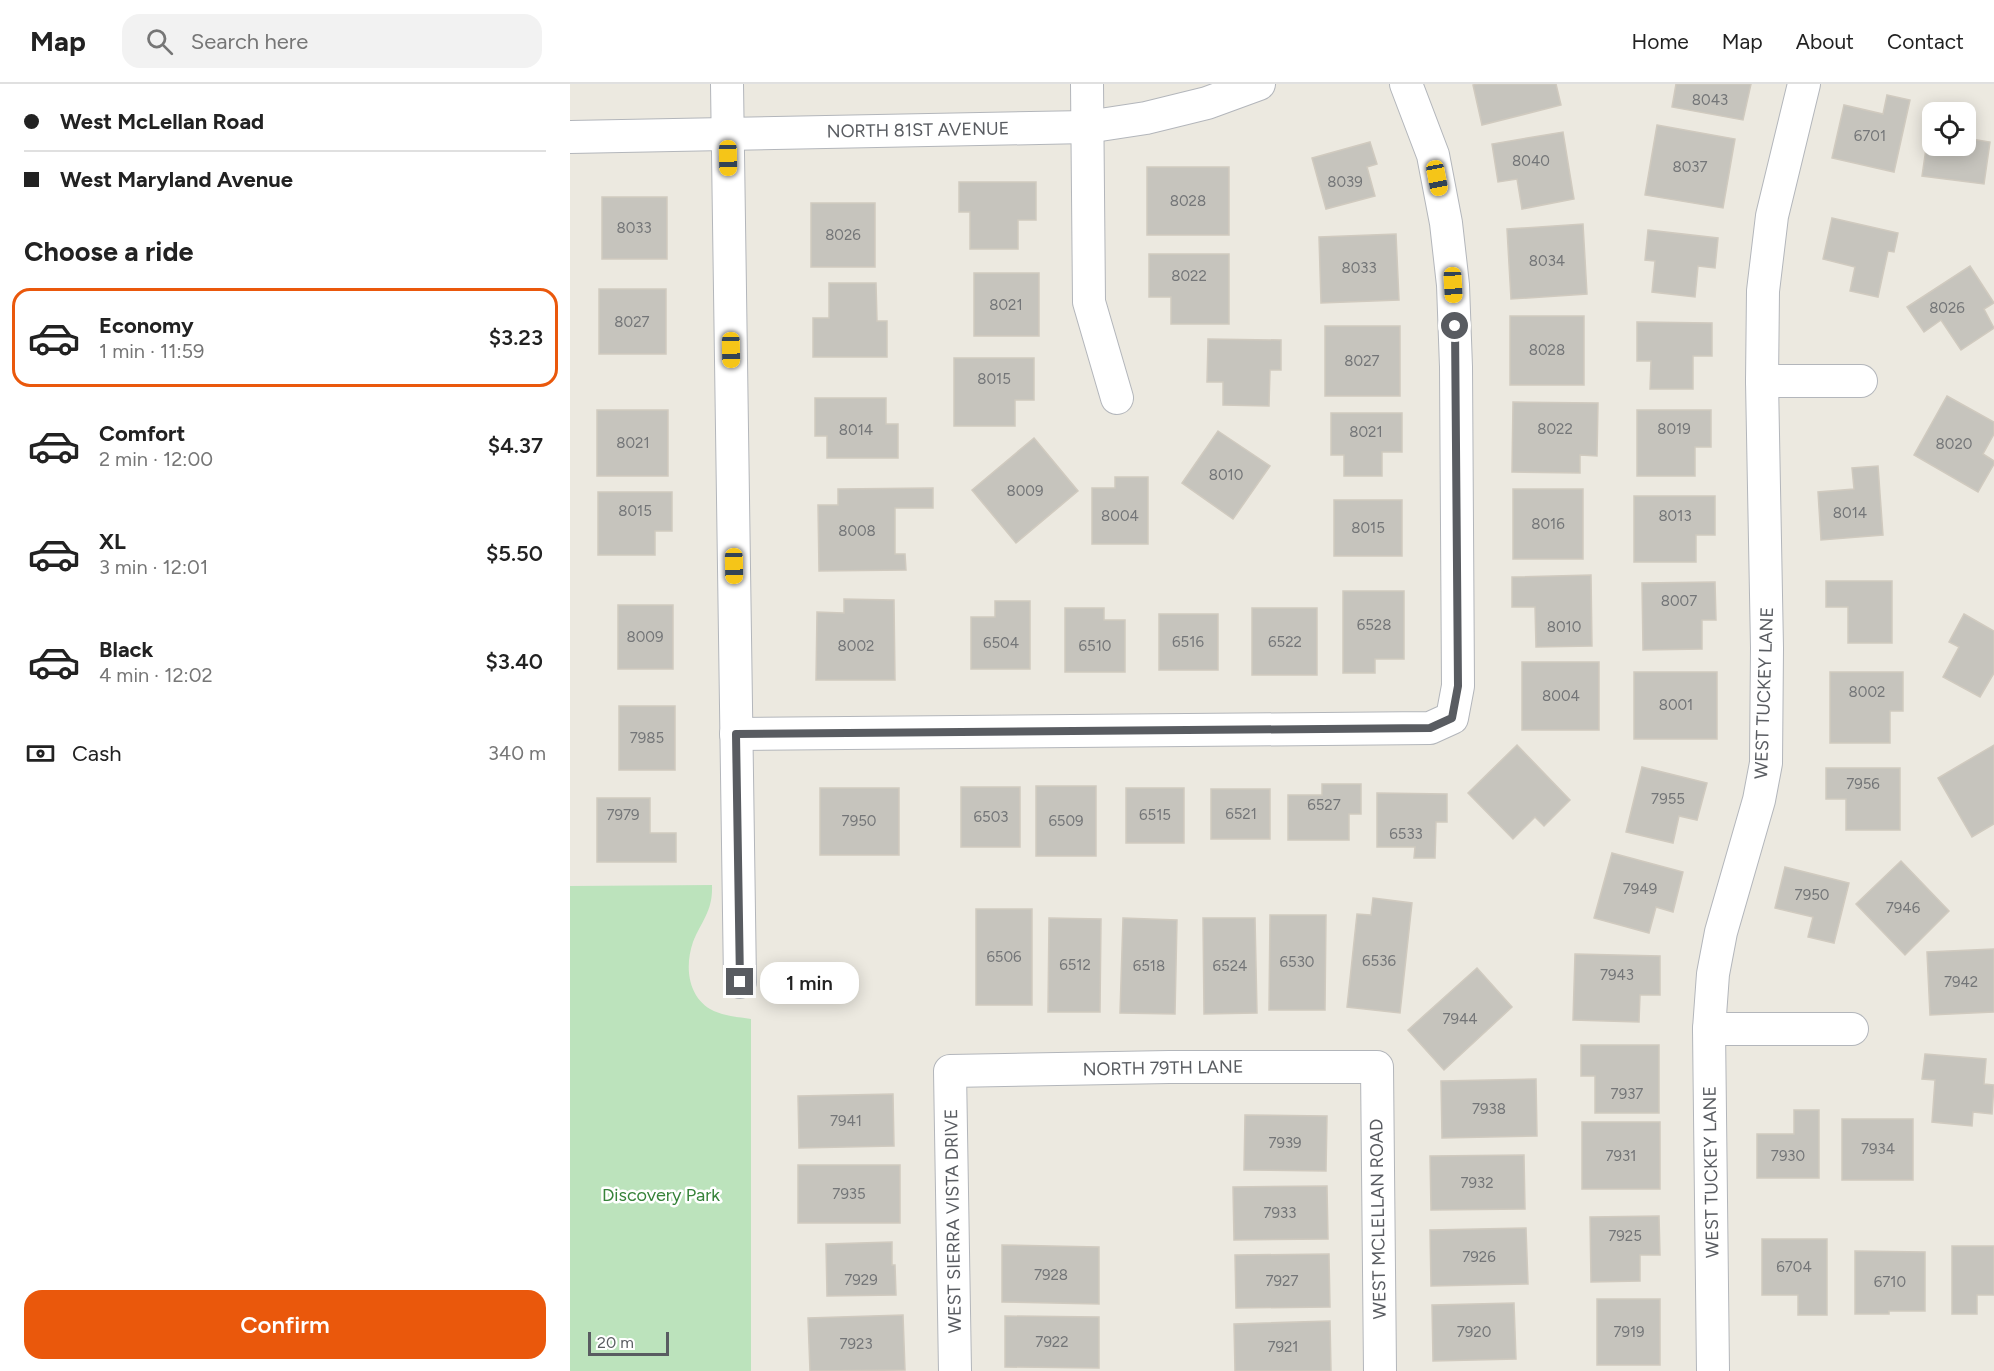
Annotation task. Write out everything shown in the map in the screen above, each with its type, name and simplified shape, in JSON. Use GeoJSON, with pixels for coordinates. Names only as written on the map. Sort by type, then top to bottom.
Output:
{"type":"FeatureCollection","features":[{"type":"Feature","properties":{"kind":"street"},"geometry":{"type":"LineString","coordinates":[[727,84],[740,982]]}},
{"type":"Feature","properties":{"kind":"street"},"geometry":{"type":"LineString","coordinates":[[1087,84],[1089,302],[1117,398]]}},
{"type":"Feature","properties":{"kind":"street","name":"NORTH 81ST AVENUE"},"geometry":{"type":"LineString","coordinates":[[570,137],[1087,127],[1146,118],[1207,104],[1259,84]]}},
{"type":"Feature","properties":{"kind":"street"},"geometry":{"type":"LineString","coordinates":[[736,734],[1430,728],[1452,718],[1458,686],[1456,367],[1453,285],[1446,223],[1432,155],[1406,84]]}},
{"type":"Feature","properties":{"kind":"street","name":"WEST TUCKEY LANE"},"geometry":{"type":"LineString","coordinates":[[1713,1371],[1709,1029],[1713,974],[1721,932],[1759,800],[1766,763],[1763,291],[1772,216],[1804,84]]}},
{"type":"Feature","properties":{"kind":"street"},"geometry":{"type":"LineString","coordinates":[[1762,381],[1861,381]]}},
{"type":"Feature","properties":{"kind":"street"},"geometry":{"type":"LineString","coordinates":[[1709,1029],[1852,1029]]}},
{"type":"Feature","properties":{"kind":"street","name":"NORTH 79TH LANE"},"geometry":{"type":"LineString","coordinates":[[950,1071],[1169,1067],[1377,1067]]}},
{"type":"Feature","properties":{"kind":"street","name":"WEST MCLELLAN ROAD"},"geometry":{"type":"LineString","coordinates":[[1377,1067],[1380,1371]]}},
{"type":"Feature","properties":{"kind":"street","name":"WEST SIERRA VISTA DRIVE"},"geometry":{"type":"LineString","coordinates":[[950,1071],[956,1371]]}},
{"type":"Feature","properties":{"kind":"green space","name":"Discovery Park"},"geometry":{"type":"Polygon","coordinates":[[[712,885],[709,909],[690,951],[689,970],[692,988],[702,1003],[720,1013],[751,1019],[751,1371],[570,1371],[570,886],[712,885]]]}},
{"type":"Feature","properties":{"kind":"building"},"geometry":{"type":"Polygon","coordinates":[[[1556,84],[1561,105],[1482,125],[1473,85],[1556,84]]]}},
{"type":"Feature","properties":{"kind":"building"},"geometry":{"type":"Polygon","coordinates":[[[1676,84],[1751,84],[1743,120],[1672,107],[1676,84]]]}},
{"type":"Feature","properties":{"kind":"building"},"geometry":{"type":"Polygon","coordinates":[[[1887,95],[1910,100],[1894,172],[1832,158],[1844,105],[1883,114],[1887,95]]]}},
{"type":"Feature","properties":{"kind":"building"},"geometry":{"type":"Polygon","coordinates":[[[1657,125],[1735,139],[1723,208],[1645,195],[1657,125]]]}},
{"type":"Feature","properties":{"kind":"building"},"geometry":{"type":"Polygon","coordinates":[[[1563,132],[1574,199],[1522,209],[1517,179],[1498,182],[1492,144],[1563,132]]]}},
{"type":"Feature","properties":{"kind":"building"},"geometry":{"type":"Polygon","coordinates":[[[1976,140],[1990,142],[1984,184],[1922,176],[1925,156],[1976,156],[1976,140]]]}},
{"type":"Feature","properties":{"kind":"building"},"geometry":{"type":"Polygon","coordinates":[[[1370,142],[1377,164],[1367,167],[1375,196],[1326,209],[1312,158],[1370,142]]]}},
{"type":"Feature","properties":{"kind":"building"},"geometry":{"type":"Polygon","coordinates":[[[1147,167],[1229,167],[1229,235],[1147,235],[1147,167]]]}},
{"type":"Feature","properties":{"kind":"building"},"geometry":{"type":"Polygon","coordinates":[[[959,182],[1036,182],[1036,220],[1018,220],[1018,249],[970,249],[970,212],[959,212],[959,182]]]}},
{"type":"Feature","properties":{"kind":"building"},"geometry":{"type":"Polygon","coordinates":[[[602,197],[667,197],[667,259],[602,259],[602,197]]]}},
{"type":"Feature","properties":{"kind":"building"},"geometry":{"type":"Polygon","coordinates":[[[811,203],[875,203],[875,267],[811,267],[811,203]]]}},
{"type":"Feature","properties":{"kind":"building"},"geometry":{"type":"Polygon","coordinates":[[[1832,218],[1898,233],[1894,252],[1888,251],[1878,297],[1850,291],[1855,267],[1823,259],[1832,218]]]}},
{"type":"Feature","properties":{"kind":"building"},"geometry":{"type":"Polygon","coordinates":[[[1583,224],[1587,294],[1511,299],[1507,229],[1583,224]]]}},
{"type":"Feature","properties":{"kind":"building"},"geometry":{"type":"Polygon","coordinates":[[[1648,230],[1718,238],[1715,268],[1698,266],[1695,297],[1652,292],[1655,261],[1645,260],[1648,230]]]}},
{"type":"Feature","properties":{"kind":"building"},"geometry":{"type":"Polygon","coordinates":[[[1396,234],[1399,300],[1321,303],[1319,237],[1396,234]]]}},
{"type":"Feature","properties":{"kind":"building"},"geometry":{"type":"Polygon","coordinates":[[[1149,254],[1229,254],[1229,324],[1171,324],[1171,297],[1149,297],[1149,254]]]}},
{"type":"Feature","properties":{"kind":"building"},"geometry":{"type":"Polygon","coordinates":[[[1970,266],[1994,303],[1984,309],[1994,328],[1961,350],[1941,320],[1924,332],[1907,307],[1970,266]]]}},
{"type":"Feature","properties":{"kind":"building"},"geometry":{"type":"Polygon","coordinates":[[[974,273],[1039,273],[1039,336],[974,336],[974,273]]]}},
{"type":"Feature","properties":{"kind":"building"},"geometry":{"type":"Polygon","coordinates":[[[829,283],[876,283],[877,321],[887,321],[887,357],[813,357],[813,318],[829,318],[829,283]]]}},
{"type":"Feature","properties":{"kind":"building"},"geometry":{"type":"Polygon","coordinates":[[[599,289],[666,289],[666,354],[599,354],[599,289]]]}},
{"type":"Feature","properties":{"kind":"building"},"geometry":{"type":"Polygon","coordinates":[[[1510,316],[1584,316],[1584,385],[1510,385],[1510,316]]]}},
{"type":"Feature","properties":{"kind":"building"},"geometry":{"type":"Polygon","coordinates":[[[1637,322],[1712,323],[1712,356],[1693,356],[1693,389],[1650,389],[1651,361],[1637,361],[1637,322]]]}},
{"type":"Feature","properties":{"kind":"building"},"geometry":{"type":"Polygon","coordinates":[[[1325,326],[1400,326],[1400,396],[1325,396],[1325,326]]]}},
{"type":"Feature","properties":{"kind":"building"},"geometry":{"type":"Polygon","coordinates":[[[1208,339],[1281,340],[1281,370],[1270,370],[1269,406],[1223,405],[1223,382],[1207,382],[1208,339]]]}},
{"type":"Feature","properties":{"kind":"building"},"geometry":{"type":"Polygon","coordinates":[[[954,358],[1034,358],[1034,400],[1015,400],[1015,426],[954,426],[954,358]]]}},
{"type":"Feature","properties":{"kind":"building"},"geometry":{"type":"Polygon","coordinates":[[[1947,396],[1994,422],[1994,434],[1983,454],[1994,461],[1994,464],[1978,492],[1914,455],[1947,396]]]}},
{"type":"Feature","properties":{"kind":"building"},"geometry":{"type":"Polygon","coordinates":[[[815,398],[886,398],[886,424],[898,424],[898,458],[827,458],[827,436],[815,436],[815,398]]]}},
{"type":"Feature","properties":{"kind":"building"},"geometry":{"type":"Polygon","coordinates":[[[1513,402],[1598,403],[1597,456],[1580,455],[1580,473],[1512,472],[1513,402]]]}},
{"type":"Feature","properties":{"kind":"building"},"geometry":{"type":"Polygon","coordinates":[[[597,410],[668,410],[668,476],[597,476],[597,410]]]}},
{"type":"Feature","properties":{"kind":"building"},"geometry":{"type":"Polygon","coordinates":[[[1637,410],[1711,410],[1711,447],[1695,447],[1695,476],[1637,476],[1637,410]]]}},
{"type":"Feature","properties":{"kind":"building"},"geometry":{"type":"Polygon","coordinates":[[[1331,413],[1402,413],[1402,452],[1382,452],[1382,476],[1344,476],[1344,455],[1331,455],[1331,413]]]}},
{"type":"Feature","properties":{"kind":"building"},"geometry":{"type":"Polygon","coordinates":[[[1218,431],[1270,466],[1233,519],[1182,483],[1218,431]]]}},
{"type":"Feature","properties":{"kind":"building"},"geometry":{"type":"Polygon","coordinates":[[[1034,438],[1078,491],[1016,543],[972,490],[1034,438]]]}},
{"type":"Feature","properties":{"kind":"building"},"geometry":{"type":"Polygon","coordinates":[[[1878,466],[1883,535],[1821,540],[1818,492],[1854,489],[1852,468],[1878,466]]]}},
{"type":"Feature","properties":{"kind":"building"},"geometry":{"type":"Polygon","coordinates":[[[1115,477],[1148,477],[1148,544],[1092,544],[1092,488],[1115,488],[1115,477]]]}},
{"type":"Feature","properties":{"kind":"building"},"geometry":{"type":"Polygon","coordinates":[[[933,488],[933,508],[895,508],[895,554],[905,554],[906,570],[819,571],[818,505],[838,505],[838,489],[933,488]]]}},
{"type":"Feature","properties":{"kind":"building"},"geometry":{"type":"Polygon","coordinates":[[[1513,489],[1583,489],[1583,559],[1513,559],[1513,489]]]}},
{"type":"Feature","properties":{"kind":"building"},"geometry":{"type":"Polygon","coordinates":[[[598,492],[672,492],[672,531],[655,531],[655,555],[598,555],[598,492]]]}},
{"type":"Feature","properties":{"kind":"building"},"geometry":{"type":"Polygon","coordinates":[[[1634,496],[1715,496],[1715,535],[1696,535],[1696,562],[1634,562],[1634,496]]]}},
{"type":"Feature","properties":{"kind":"building"},"geometry":{"type":"Polygon","coordinates":[[[1334,500],[1402,500],[1402,556],[1334,556],[1334,500]]]}},
{"type":"Feature","properties":{"kind":"building"},"geometry":{"type":"Polygon","coordinates":[[[1591,575],[1592,646],[1536,647],[1535,607],[1512,607],[1512,577],[1591,575]]]}},
{"type":"Feature","properties":{"kind":"building"},"geometry":{"type":"Polygon","coordinates":[[[1826,581],[1892,581],[1892,643],[1848,643],[1848,607],[1826,607],[1826,581]]]}},
{"type":"Feature","properties":{"kind":"building"},"geometry":{"type":"Polygon","coordinates":[[[1715,582],[1716,620],[1702,620],[1702,649],[1643,650],[1642,583],[1715,582]]]}},
{"type":"Feature","properties":{"kind":"building"},"geometry":{"type":"Polygon","coordinates":[[[1343,591],[1404,591],[1404,659],[1375,659],[1375,673],[1343,673],[1343,591]]]}},
{"type":"Feature","properties":{"kind":"building"},"geometry":{"type":"Polygon","coordinates":[[[844,599],[894,600],[895,680],[816,680],[817,612],[844,613],[844,599]]]}},
{"type":"Feature","properties":{"kind":"building"},"geometry":{"type":"Polygon","coordinates":[[[995,601],[1030,601],[1030,669],[971,669],[971,617],[995,617],[995,601]]]}},
{"type":"Feature","properties":{"kind":"building"},"geometry":{"type":"Polygon","coordinates":[[[618,605],[673,605],[673,669],[618,669],[618,605]]]}},
{"type":"Feature","properties":{"kind":"building"},"geometry":{"type":"Polygon","coordinates":[[[1065,608],[1104,608],[1104,620],[1125,620],[1125,672],[1065,672],[1065,608]]]}},
{"type":"Feature","properties":{"kind":"building"},"geometry":{"type":"Polygon","coordinates":[[[1252,608],[1317,608],[1317,675],[1252,675],[1252,608]]]}},
{"type":"Feature","properties":{"kind":"building"},"geometry":{"type":"Polygon","coordinates":[[[1159,614],[1218,614],[1218,670],[1159,670],[1159,614]]]}},
{"type":"Feature","properties":{"kind":"building"},"geometry":{"type":"Polygon","coordinates":[[[1964,614],[1994,631],[1994,673],[1980,697],[1943,677],[1959,647],[1949,642],[1964,614]]]}},
{"type":"Feature","properties":{"kind":"building"},"geometry":{"type":"Polygon","coordinates":[[[1522,662],[1599,662],[1599,730],[1522,730],[1522,662]]]}},
{"type":"Feature","properties":{"kind":"building"},"geometry":{"type":"Polygon","coordinates":[[[1634,672],[1717,672],[1717,739],[1634,739],[1634,672]]]}},
{"type":"Feature","properties":{"kind":"building"},"geometry":{"type":"Polygon","coordinates":[[[1830,672],[1903,672],[1903,711],[1890,711],[1890,743],[1830,743],[1830,672]]]}},
{"type":"Feature","properties":{"kind":"building"},"geometry":{"type":"Polygon","coordinates":[[[619,706],[675,706],[675,770],[619,770],[619,706]]]}},
{"type":"Feature","properties":{"kind":"building"},"geometry":{"type":"Polygon","coordinates":[[[1517,745],[1570,800],[1544,826],[1535,817],[1513,839],[1468,793],[1517,745]]]}},
{"type":"Feature","properties":{"kind":"building"},"geometry":{"type":"Polygon","coordinates":[[[1994,745],[1994,824],[1972,837],[1938,778],[1994,745]]]}},
{"type":"Feature","properties":{"kind":"building"},"geometry":{"type":"Polygon","coordinates":[[[1642,767],[1707,783],[1697,820],[1679,816],[1673,843],[1626,832],[1642,767]]]}},
{"type":"Feature","properties":{"kind":"building"},"geometry":{"type":"Polygon","coordinates":[[[1826,768],[1900,768],[1900,830],[1846,830],[1846,799],[1826,799],[1826,768]]]}},
{"type":"Feature","properties":{"kind":"building"},"geometry":{"type":"Polygon","coordinates":[[[1322,784],[1361,784],[1361,814],[1349,814],[1349,840],[1288,840],[1288,795],[1322,795],[1322,784]]]}},
{"type":"Feature","properties":{"kind":"building"},"geometry":{"type":"Polygon","coordinates":[[[1036,786],[1096,786],[1096,856],[1036,856],[1036,786]]]}},
{"type":"Feature","properties":{"kind":"building"},"geometry":{"type":"Polygon","coordinates":[[[961,787],[1020,787],[1020,847],[961,847],[961,787]]]}},
{"type":"Feature","properties":{"kind":"building"},"geometry":{"type":"Polygon","coordinates":[[[820,788],[899,788],[899,855],[820,855],[820,788]]]}},
{"type":"Feature","properties":{"kind":"building"},"geometry":{"type":"Polygon","coordinates":[[[1126,788],[1184,788],[1184,843],[1126,843],[1126,788]]]}},
{"type":"Feature","properties":{"kind":"building"},"geometry":{"type":"Polygon","coordinates":[[[1211,789],[1270,789],[1270,839],[1211,839],[1211,789]]]}},
{"type":"Feature","properties":{"kind":"building"},"geometry":{"type":"Polygon","coordinates":[[[1377,793],[1447,794],[1447,822],[1436,822],[1435,858],[1414,858],[1415,847],[1377,847],[1377,793]]]}},
{"type":"Feature","properties":{"kind":"building"},"geometry":{"type":"Polygon","coordinates":[[[597,798],[650,798],[650,833],[676,833],[676,862],[597,862],[597,798]]]}},
{"type":"Feature","properties":{"kind":"building"},"geometry":{"type":"Polygon","coordinates":[[[1612,853],[1683,872],[1673,912],[1656,907],[1649,933],[1594,918],[1612,853]]]}},
{"type":"Feature","properties":{"kind":"building"},"geometry":{"type":"Polygon","coordinates":[[[1901,861],[1949,911],[1905,955],[1856,904],[1901,861]]]}},
{"type":"Feature","properties":{"kind":"building"},"geometry":{"type":"Polygon","coordinates":[[[1785,867],[1849,883],[1834,943],[1808,937],[1813,917],[1775,908],[1785,867]]]}},
{"type":"Feature","properties":{"kind":"building"},"geometry":{"type":"Polygon","coordinates":[[[1373,898],[1412,903],[1400,1013],[1347,1007],[1357,914],[1371,915],[1373,898]]]}},
{"type":"Feature","properties":{"kind":"building"},"geometry":{"type":"Polygon","coordinates":[[[976,909],[1032,909],[1032,1005],[976,1005],[976,909]]]}},
{"type":"Feature","properties":{"kind":"building"},"geometry":{"type":"Polygon","coordinates":[[[1270,915],[1326,915],[1325,1010],[1269,1010],[1270,915]]]}},
{"type":"Feature","properties":{"kind":"building"},"geometry":{"type":"Polygon","coordinates":[[[1049,918],[1101,919],[1100,1012],[1048,1012],[1049,918]]]}},
{"type":"Feature","properties":{"kind":"building"},"geometry":{"type":"Polygon","coordinates":[[[1123,918],[1177,920],[1175,1014],[1120,1013],[1123,918]]]}},
{"type":"Feature","properties":{"kind":"building"},"geometry":{"type":"Polygon","coordinates":[[[1203,918],[1255,918],[1257,1013],[1204,1014],[1203,918]]]}},
{"type":"Feature","properties":{"kind":"building"},"geometry":{"type":"Polygon","coordinates":[[[1994,949],[1994,1012],[1930,1015],[1927,952],[1994,949]]]}},
{"type":"Feature","properties":{"kind":"building"},"geometry":{"type":"Polygon","coordinates":[[[1575,954],[1660,956],[1660,995],[1640,995],[1639,1022],[1573,1020],[1575,954]]]}},
{"type":"Feature","properties":{"kind":"building"},"geometry":{"type":"Polygon","coordinates":[[[1477,968],[1512,1007],[1444,1070],[1408,1030],[1477,968]]]}},
{"type":"Feature","properties":{"kind":"building"},"geometry":{"type":"Polygon","coordinates":[[[1581,1045],[1659,1045],[1659,1113],[1595,1113],[1595,1076],[1581,1076],[1581,1045]]]}},
{"type":"Feature","properties":{"kind":"building"},"geometry":{"type":"Polygon","coordinates":[[[1925,1054],[1986,1059],[1984,1084],[1994,1085],[1992,1114],[1973,1112],[1972,1126],[1932,1122],[1935,1080],[1922,1079],[1925,1054]]]}},
{"type":"Feature","properties":{"kind":"building"},"geometry":{"type":"Polygon","coordinates":[[[1536,1079],[1537,1136],[1442,1138],[1441,1081],[1536,1079]]]}},
{"type":"Feature","properties":{"kind":"building"},"geometry":{"type":"Polygon","coordinates":[[[893,1094],[894,1146],[799,1148],[798,1096],[893,1094]]]}},
{"type":"Feature","properties":{"kind":"building"},"geometry":{"type":"Polygon","coordinates":[[[1794,1110],[1819,1110],[1819,1178],[1757,1178],[1757,1134],[1794,1134],[1794,1110]]]}},
{"type":"Feature","properties":{"kind":"building"},"geometry":{"type":"Polygon","coordinates":[[[1245,1115],[1327,1116],[1326,1171],[1244,1170],[1245,1115]]]}},
{"type":"Feature","properties":{"kind":"building"},"geometry":{"type":"Polygon","coordinates":[[[1842,1119],[1913,1119],[1913,1180],[1842,1180],[1842,1119]]]}},
{"type":"Feature","properties":{"kind":"building"},"geometry":{"type":"Polygon","coordinates":[[[1582,1122],[1660,1122],[1660,1189],[1582,1189],[1582,1122]]]}},
{"type":"Feature","properties":{"kind":"building"},"geometry":{"type":"Polygon","coordinates":[[[1524,1155],[1525,1209],[1431,1210],[1430,1156],[1524,1155]]]}},
{"type":"Feature","properties":{"kind":"building"},"geometry":{"type":"Polygon","coordinates":[[[798,1165],[900,1165],[900,1223],[798,1223],[798,1165]]]}},
{"type":"Feature","properties":{"kind":"building"},"geometry":{"type":"Polygon","coordinates":[[[1327,1186],[1328,1239],[1234,1240],[1233,1187],[1327,1186]]]}},
{"type":"Feature","properties":{"kind":"building"},"geometry":{"type":"Polygon","coordinates":[[[1659,1216],[1660,1255],[1640,1255],[1640,1281],[1591,1282],[1590,1217],[1659,1216]]]}},
{"type":"Feature","properties":{"kind":"building"},"geometry":{"type":"Polygon","coordinates":[[[1526,1228],[1528,1284],[1431,1286],[1430,1230],[1526,1228]]]}},
{"type":"Feature","properties":{"kind":"building"},"geometry":{"type":"Polygon","coordinates":[[[1762,1239],[1827,1239],[1827,1315],[1798,1315],[1798,1295],[1762,1295],[1762,1239]]]}},
{"type":"Feature","properties":{"kind":"building"},"geometry":{"type":"Polygon","coordinates":[[[892,1242],[896,1295],[827,1296],[826,1244],[892,1242]]]}},
{"type":"Feature","properties":{"kind":"building"},"geometry":{"type":"Polygon","coordinates":[[[1002,1245],[1099,1247],[1099,1304],[1002,1302],[1002,1245]]]}},
{"type":"Feature","properties":{"kind":"building"},"geometry":{"type":"Polygon","coordinates":[[[1952,1246],[1994,1246],[1994,1295],[1977,1295],[1977,1314],[1952,1314],[1952,1246]]]}},
{"type":"Feature","properties":{"kind":"building"},"geometry":{"type":"Polygon","coordinates":[[[1855,1251],[1925,1252],[1925,1311],[1855,1314],[1855,1251]]]}},
{"type":"Feature","properties":{"kind":"building"},"geometry":{"type":"Polygon","coordinates":[[[1329,1254],[1330,1307],[1236,1308],[1235,1255],[1329,1254]]]}},
{"type":"Feature","properties":{"kind":"building"},"geometry":{"type":"Polygon","coordinates":[[[1597,1299],[1660,1299],[1660,1365],[1597,1365],[1597,1299]]]}},
{"type":"Feature","properties":{"kind":"building"},"geometry":{"type":"Polygon","coordinates":[[[1514,1303],[1516,1359],[1433,1361],[1432,1305],[1514,1303]]]}},
{"type":"Feature","properties":{"kind":"building"},"geometry":{"type":"Polygon","coordinates":[[[903,1315],[905,1370],[810,1371],[808,1318],[903,1315]]]}},
{"type":"Feature","properties":{"kind":"building"},"geometry":{"type":"Polygon","coordinates":[[[1005,1316],[1099,1317],[1099,1368],[1005,1367],[1005,1316]]]}},
{"type":"Feature","properties":{"kind":"building"},"geometry":{"type":"Polygon","coordinates":[[[1330,1321],[1331,1371],[1235,1371],[1234,1324],[1330,1321]]]}},
{"type":"Feature","properties":{"kind":"route"},"geometry":{"type":"LineString","coordinates":[[740,982],[736,734],[1430,728],[1452,718],[1458,686],[1455,326]]}}]}
